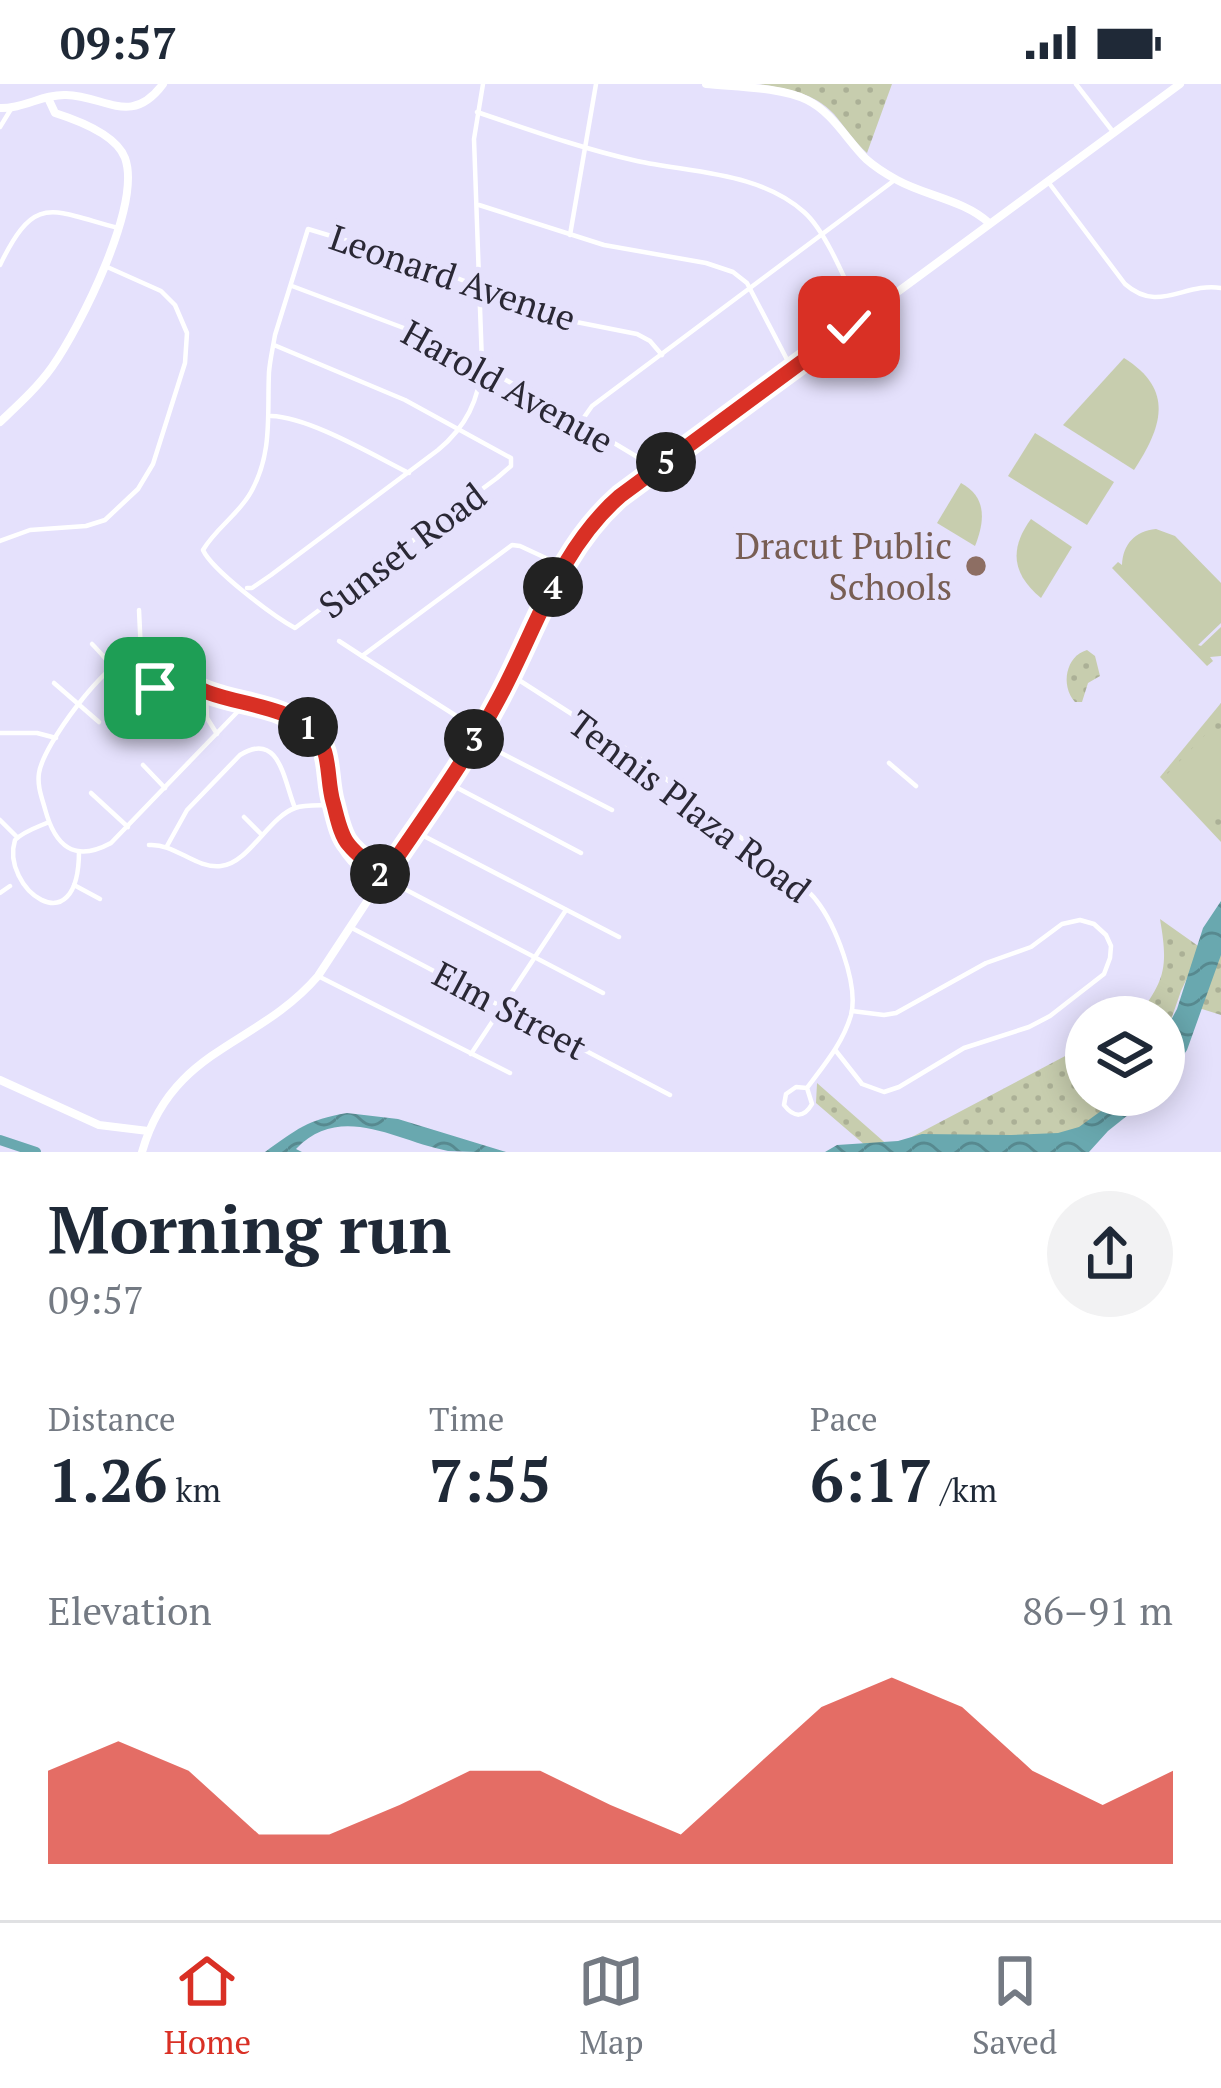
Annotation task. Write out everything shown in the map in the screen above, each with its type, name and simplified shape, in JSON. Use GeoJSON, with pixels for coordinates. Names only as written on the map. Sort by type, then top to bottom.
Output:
{"type":"FeatureCollection","features":[{"type":"Feature","properties":{"kind":"main road"},"geometry":{"type":"LineString","coordinates":[[5,108],[68,95],[131,107],[150,100],[163,84]]}},
{"type":"Feature","properties":{"kind":"main road"},"geometry":{"type":"LineString","coordinates":[[706,84],[808,100],[868,160],[896,179],[966,208],[989,223]]}},
{"type":"Feature","properties":{"kind":"main road"},"geometry":{"type":"LineString","coordinates":[[142,1152],[163,1101],[179,1082],[296,998],[318,976],[477,735],[512,675],[563,566],[602,512],[1180,84]]}},
{"type":"Feature","properties":{"kind":"main road"},"geometry":{"type":"LineString","coordinates":[[0,422],[54,365],[105,266],[127,189],[122,152],[102,134],[55,113],[48,98]]}},
{"type":"Feature","properties":{"kind":"main road"},"geometry":{"type":"LineString","coordinates":[[0,1080],[99,1125],[148,1131]]}},
{"type":"Feature","properties":{"kind":"street"},"geometry":{"type":"LineString","coordinates":[[290,285],[269,368],[268,446],[249,497],[203,550],[243,589],[271,575],[438,451],[460,429],[480,390],[474,139],[483,84]]}},
{"type":"Feature","properties":{"kind":"street"},"geometry":{"type":"LineString","coordinates":[[570,235],[596,84]]}},
{"type":"Feature","properties":{"kind":"street"},"geometry":{"type":"LineString","coordinates":[[1076,84],[1114,133]]}},
{"type":"Feature","properties":{"kind":"street"},"geometry":{"type":"LineString","coordinates":[[0,127],[5,108]]}},
{"type":"Feature","properties":{"kind":"street"},"geometry":{"type":"LineString","coordinates":[[477,112],[637,161],[747,181],[802,209],[818,226],[862,317]]}},
{"type":"Feature","properties":{"kind":"street"},"geometry":{"type":"LineString","coordinates":[[580,423],[592,406],[896,179]]}},
{"type":"Feature","properties":{"kind":"street"},"geometry":{"type":"LineString","coordinates":[[1048,181],[1132,291],[1160,298],[1203,287],[1221,288]]}},
{"type":"Feature","properties":{"kind":"street"},"geometry":{"type":"LineString","coordinates":[[477,205],[604,245],[729,270],[750,289],[792,369]]}},
{"type":"Feature","properties":{"kind":"street"},"geometry":{"type":"LineString","coordinates":[[0,266],[22,225],[36,213],[51,211],[118,228]]}},
{"type":"Feature","properties":{"kind":"street","name":"Leonard Avenue"},"geometry":{"type":"LineString","coordinates":[[290,285],[308,229],[412,260],[561,319],[637,334],[662,355]]}},
{"type":"Feature","properties":{"kind":"street"},"geometry":{"type":"LineString","coordinates":[[0,541],[30,530],[105,520],[138,489],[153,464],[185,363],[184,323],[160,290],[105,266]]}},
{"type":"Feature","properties":{"kind":"street","name":"Harold Avenue"},"geometry":{"type":"LineString","coordinates":[[290,285],[441,342],[644,461],[653,472]]}},
{"type":"Feature","properties":{"kind":"street"},"geometry":{"type":"LineString","coordinates":[[274,344],[460,429]]}},
{"type":"Feature","properties":{"kind":"street"},"geometry":{"type":"LineString","coordinates":[[270,416],[284,416],[318,429],[409,472]]}},
{"type":"Feature","properties":{"kind":"street","name":"Sunset Road"},"geometry":{"type":"LineString","coordinates":[[243,589],[294,628],[333,602],[511,466],[511,458],[460,429]]}},
{"type":"Feature","properties":{"kind":"street"},"geometry":{"type":"LineString","coordinates":[[362,656],[512,545],[563,566]]}},
{"type":"Feature","properties":{"kind":"street"},"geometry":{"type":"LineString","coordinates":[[139,610],[141,653]]}},
{"type":"Feature","properties":{"kind":"street"},"geometry":{"type":"LineString","coordinates":[[338,641],[477,735],[612,810]]}},
{"type":"Feature","properties":{"kind":"street"},"geometry":{"type":"LineString","coordinates":[[92,644],[130,683],[142,688],[167,684],[199,652]]}},
{"type":"Feature","properties":{"kind":"street"},"geometry":{"type":"LineString","coordinates":[[245,704],[106,846],[79,851],[57,840],[39,775],[42,762],[79,704],[114,667],[141,653],[157,657],[206,693],[245,704],[296,721],[320,739],[346,842],[383,878]]}},
{"type":"Feature","properties":{"kind":"street","name":"Tennis Plaza Road"},"geometry":{"type":"LineString","coordinates":[[512,675],[634,754],[811,894],[840,946],[853,992],[852,1011]]}},
{"type":"Feature","properties":{"kind":"street"},"geometry":{"type":"LineString","coordinates":[[55,682],[99,722]]}},
{"type":"Feature","properties":{"kind":"street"},"geometry":{"type":"LineString","coordinates":[[206,693],[207,718],[217,734]]}},
{"type":"Feature","properties":{"kind":"street"},"geometry":{"type":"LineString","coordinates":[[0,733],[56,737]]}},
{"type":"Feature","properties":{"kind":"street"},"geometry":{"type":"LineString","coordinates":[[167,846],[187,810],[250,749],[266,749],[276,757],[295,808]]}},
{"type":"Feature","properties":{"kind":"street"},"geometry":{"type":"LineString","coordinates":[[889,763],[916,786]]}},
{"type":"Feature","properties":{"kind":"street"},"geometry":{"type":"LineString","coordinates":[[143,765],[165,788]]}},
{"type":"Feature","properties":{"kind":"street"},"geometry":{"type":"LineString","coordinates":[[446,782],[581,853]]}},
{"type":"Feature","properties":{"kind":"street"},"geometry":{"type":"LineString","coordinates":[[92,793],[128,826]]}},
{"type":"Feature","properties":{"kind":"street"},"geometry":{"type":"LineString","coordinates":[[149,844],[167,846],[207,865],[224,866],[295,808],[333,805]]}},
{"type":"Feature","properties":{"kind":"street"},"geometry":{"type":"LineString","coordinates":[[333,805],[329,813],[335,844],[356,867],[603,993]]}},
{"type":"Feature","properties":{"kind":"street"},"geometry":{"type":"LineString","coordinates":[[244,817],[262,836]]}},
{"type":"Feature","properties":{"kind":"street"},"geometry":{"type":"LineString","coordinates":[[0,820],[18,838]]}},
{"type":"Feature","properties":{"kind":"street"},"geometry":{"type":"LineString","coordinates":[[5,860],[18,838],[49,823]]}},
{"type":"Feature","properties":{"kind":"street"},"geometry":{"type":"LineString","coordinates":[[414,831],[619,937]]}},
{"type":"Feature","properties":{"kind":"street"},"geometry":{"type":"LineString","coordinates":[[27,900],[53,902],[67,893],[78,872],[79,851]]}},
{"type":"Feature","properties":{"kind":"street"},"geometry":{"type":"LineString","coordinates":[[6,877],[17,894]]}},
{"type":"Feature","properties":{"kind":"street"},"geometry":{"type":"LineString","coordinates":[[74,884],[100,899]]}},
{"type":"Feature","properties":{"kind":"street"},"geometry":{"type":"LineString","coordinates":[[0,893],[10,886]]}},
{"type":"Feature","properties":{"kind":"street"},"geometry":{"type":"LineString","coordinates":[[471,1054],[566,910]]}},
{"type":"Feature","properties":{"kind":"street"},"geometry":{"type":"LineString","coordinates":[[807,1088],[836,1050],[852,1011],[896,1013],[966,973],[1031,947],[1062,924],[1080,920],[1094,924],[1111,946],[1104,974],[1050,1016],[964,1048],[899,1087],[884,1092],[862,1084],[836,1050]]}},
{"type":"Feature","properties":{"kind":"street","name":"Elm Street"},"geometry":{"type":"LineString","coordinates":[[350,927],[670,1094]]}},
{"type":"Feature","properties":{"kind":"street"},"geometry":{"type":"LineString","coordinates":[[318,976],[510,1073]]}},
{"type":"Feature","properties":{"kind":"street"},"geometry":{"type":"LineString","coordinates":[[796,1087],[807,1088],[812,1104],[807,1112],[790,1113],[784,1105],[786,1094],[796,1087]]}},
{"type":"Feature","properties":{"kind":"shaded area"},"geometry":{"type":"Polygon","coordinates":[[[759,84],[892,84],[867,153],[817,101],[759,84]]]}},
{"type":"Feature","properties":{"kind":"shaded area"},"geometry":{"type":"Polygon","coordinates":[[[1124,358],[1151,383],[1159,410],[1151,439],[1134,470],[1063,425],[1124,358]]]}},
{"type":"Feature","properties":{"kind":"shaded area"},"geometry":{"type":"Polygon","coordinates":[[[1035,433],[1114,482],[1087,525],[1008,476],[1035,433]]]}},
{"type":"Feature","properties":{"kind":"shaded area"},"geometry":{"type":"Polygon","coordinates":[[[961,483],[976,495],[981,510],[975,546],[937,523],[961,483]]]}},
{"type":"Feature","properties":{"kind":"shaded area"},"geometry":{"type":"Polygon","coordinates":[[[1031,519],[1072,547],[1041,598],[1024,580],[1017,561],[1019,541],[1031,519]]]}},
{"type":"Feature","properties":{"kind":"shaded area"},"geometry":{"type":"Polygon","coordinates":[[[1156,529],[1175,536],[1221,583],[1221,623],[1198,645],[1221,627],[1221,656],[1210,657],[1213,661],[1207,666],[1112,568],[1118,562],[1122,565],[1132,540],[1156,529]]]}},
{"type":"Feature","properties":{"kind":"shaded area"},"geometry":{"type":"Polygon","coordinates":[[[1087,650],[1095,656],[1100,676],[1088,683],[1082,702],[1075,702],[1068,688],[1068,672],[1074,658],[1087,650]]]}},
{"type":"Feature","properties":{"kind":"shaded area"},"geometry":{"type":"Polygon","coordinates":[[[1221,703],[1221,842],[1160,777],[1221,703]]]}},
{"type":"Feature","properties":{"kind":"shaded area"},"geometry":{"type":"Polygon","coordinates":[[[1207,733],[1221,747],[1221,807],[1211,822],[1164,777],[1207,733]]]}},
{"type":"Feature","properties":{"kind":"shaded area"},"geometry":{"type":"Polygon","coordinates":[[[1221,914],[1221,1015],[1185,1004],[1221,914]]]}},
{"type":"Feature","properties":{"kind":"shaded area"},"geometry":{"type":"Polygon","coordinates":[[[1160,919],[1201,948],[1179,996],[1151,996],[1162,971],[1160,919]]]}},
{"type":"Feature","properties":{"kind":"shaded area"},"geometry":{"type":"Polygon","coordinates":[[[1065,1056],[1065,1116],[1102,1116],[1055,1152],[976,1145],[873,1152],[816,1103],[817,1083],[891,1148],[1065,1056]]]}},
{"type":"Feature","properties":{"kind":"water"},"geometry":{"type":"Polygon","coordinates":[[[1221,901],[1221,955],[1185,1053],[1185,996],[1181,996],[1203,928],[1221,901]]]}},
{"type":"Feature","properties":{"kind":"water"},"geometry":{"type":"Polygon","coordinates":[[[347,1113],[398,1119],[506,1152],[448,1151],[350,1126],[313,1135],[296,1149],[302,1152],[265,1152],[303,1126],[347,1113]]]}},
{"type":"Feature","properties":{"kind":"water"},"geometry":{"type":"Polygon","coordinates":[[[1094,1116],[1127,1116],[1089,1152],[825,1152],[837,1145],[898,1141],[922,1134],[1058,1133],[1094,1116]]]}},
{"type":"Feature","properties":{"kind":"waterway"},"geometry":{"type":"LineString","coordinates":[[0,1140],[36,1152]]}},
{"type":"Feature","properties":{"kind":"place","name":"Dracut Public Schools"},"geometry":{"type":"Point","coordinates":[976,566]}},
{"type":"Feature","properties":{"kind":"route"},"geometry":{"type":"LineString","coordinates":[[155,688],[167,684],[175,673],[197,690],[277,713],[309,728],[326,752],[333,805],[346,842],[383,878],[495,706],[563,566],[594,521],[620,496],[849,327]]}}]}
